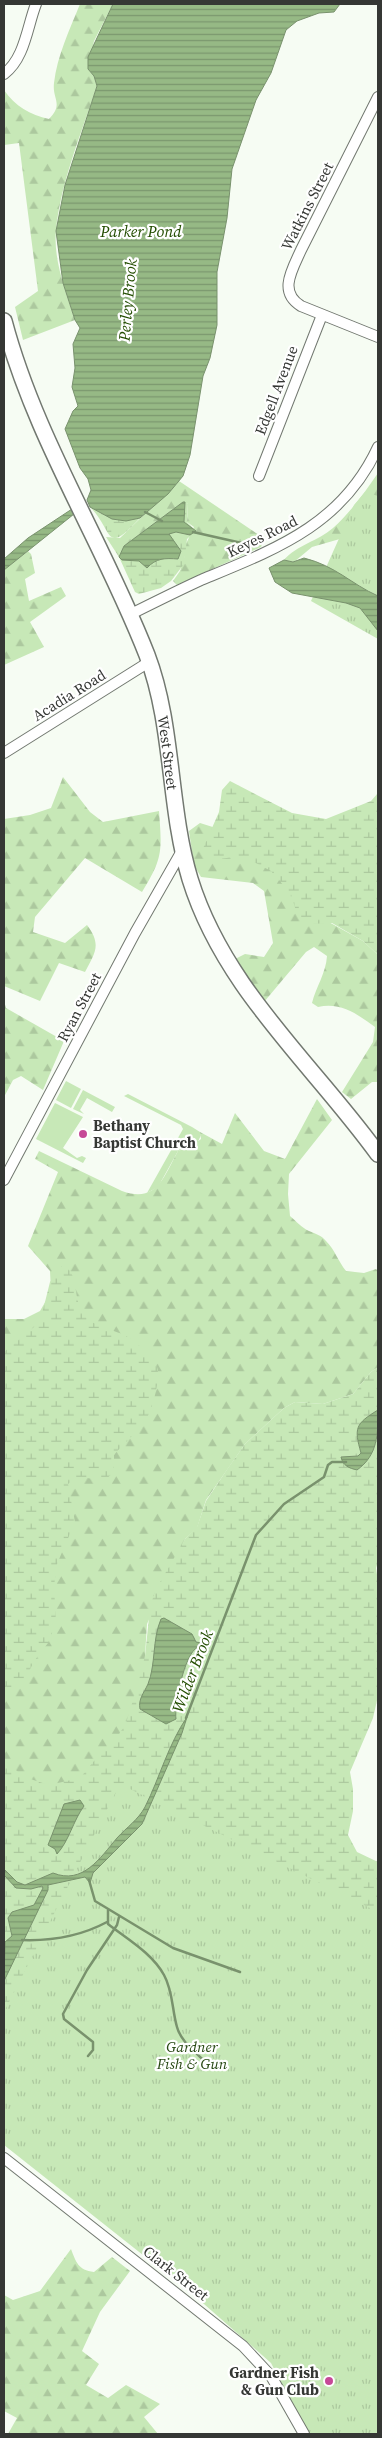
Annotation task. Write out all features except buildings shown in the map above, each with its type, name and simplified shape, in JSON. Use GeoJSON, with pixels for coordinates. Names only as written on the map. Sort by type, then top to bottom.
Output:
{"type":"FeatureCollection","features":[{"type":"Feature","properties":{"kind":"main road","name":"West Street"},"geometry":{"type":"LineString","coordinates":[[4,321],[22,383],[149,662],[162,715],[183,849],[189,876],[202,914],[237,978],[264,1014],[352,1118],[378,1154]]}},
{"type":"Feature","properties":{"kind":"street"},"geometry":{"type":"LineString","coordinates":[[4,74],[11,68],[18,57],[36,4]]}},
{"type":"Feature","properties":{"kind":"street","name":"Watkins Street"},"geometry":{"type":"LineString","coordinates":[[322,314],[301,306],[290,297],[288,287],[291,274],[301,250],[378,97]]}},
{"type":"Feature","properties":{"kind":"street"},"geometry":{"type":"LineString","coordinates":[[322,314],[377,334]]}},
{"type":"Feature","properties":{"kind":"street","name":"Edgell Avenue"},"geometry":{"type":"LineString","coordinates":[[259,476],[322,314]]}},
{"type":"Feature","properties":{"kind":"street","name":"Keyes Road"},"geometry":{"type":"LineString","coordinates":[[129,615],[254,557],[311,528],[333,511],[352,490],[378,447]]}},
{"type":"Feature","properties":{"kind":"street","name":"Acadia Road"},"geometry":{"type":"LineString","coordinates":[[4,753],[149,662]]}},
{"type":"Feature","properties":{"kind":"street","name":"Ryan Street"},"geometry":{"type":"LineString","coordinates":[[4,1180],[135,933],[183,849]]}},
{"type":"Feature","properties":{"kind":"street","name":"Clark Street"},"geometry":{"type":"LineString","coordinates":[[4,2158],[243,2346],[276,2384],[304,2434]]}},
{"type":"Feature","properties":{"kind":"green space"},"geometry":{"type":"Polygon","coordinates":[[[80,4],[113,4],[94,41],[88,69],[94,76],[97,86],[67,175],[56,230],[58,264],[75,320],[23,340],[15,307],[38,291],[19,143],[4,145],[4,90],[13,101],[24,109],[49,119],[57,105],[54,83],[58,63],[80,4]]]}},
{"type":"Feature","properties":{"kind":"green space"},"geometry":{"type":"Polygon","coordinates":[[[378,473],[378,528],[312,547],[294,562],[284,560],[295,550],[333,528],[363,495],[378,473]]]}},
{"type":"Feature","properties":{"kind":"green space"},"geometry":{"type":"Polygon","coordinates":[[[179,481],[264,539],[261,547],[177,585],[173,581],[180,571],[185,555],[185,546],[194,527],[187,522],[188,504],[183,502],[124,546],[119,557],[106,537],[120,538],[179,481]]]}},
{"type":"Feature","properties":{"kind":"green space"},"geometry":{"type":"Polygon","coordinates":[[[365,492],[378,496],[378,639],[311,601],[354,505],[365,492]]]}},
{"type":"Feature","properties":{"kind":"green space"},"geometry":{"type":"Polygon","coordinates":[[[185,502],[188,504],[187,522],[196,531],[187,539],[184,564],[171,581],[161,588],[139,594],[135,592],[119,557],[124,546],[185,502]]]}},
{"type":"Feature","properties":{"kind":"green space"},"geometry":{"type":"Polygon","coordinates":[[[90,507],[114,518],[140,518],[128,530],[115,538],[110,536],[90,507]]]}},
{"type":"Feature","properties":{"kind":"green space"},"geometry":{"type":"Polygon","coordinates":[[[28,551],[31,554],[35,573],[25,579],[29,601],[61,587],[66,596],[30,622],[44,647],[4,665],[4,570],[28,551]]]}},
{"type":"Feature","properties":{"kind":"green space"},"geometry":{"type":"Polygon","coordinates":[[[63,777],[90,812],[103,822],[159,811],[160,854],[154,871],[142,892],[85,858],[35,917],[33,932],[65,943],[87,925],[92,932],[96,944],[94,954],[85,972],[59,963],[40,1001],[4,986],[4,819],[30,815],[51,808],[63,777]]]}},
{"type":"Feature","properties":{"kind":"green space"},"geometry":{"type":"Polygon","coordinates":[[[230,781],[292,813],[326,819],[371,801],[378,793],[378,955],[363,941],[332,923],[307,924],[296,911],[291,894],[271,871],[243,856],[210,860],[201,853],[219,812],[222,790],[230,781]]]}},
{"type":"Feature","properties":{"kind":"green space"},"geometry":{"type":"Polygon","coordinates":[[[200,823],[254,840],[309,911],[363,941],[378,955],[378,1082],[372,1082],[351,1099],[342,1092],[373,1042],[375,1027],[348,1010],[334,1006],[318,1007],[312,1003],[325,968],[327,956],[314,947],[306,952],[264,1002],[241,973],[235,959],[245,954],[264,957],[273,943],[264,891],[253,883],[201,877],[194,865],[189,831],[200,823]]]}},
{"type":"Feature","properties":{"kind":"green space"},"geometry":{"type":"Polygon","coordinates":[[[4,1001],[6,1008],[64,1041],[43,1090],[21,1076],[13,1080],[4,1097],[4,1001]]]}},
{"type":"Feature","properties":{"kind":"green space"},"geometry":{"type":"Polygon","coordinates":[[[66,1081],[81,1089],[71,1108],[56,1100],[66,1081]]]}},
{"type":"Feature","properties":{"kind":"green space"},"geometry":{"type":"Polygon","coordinates":[[[83,1090],[115,1107],[112,1112],[87,1098],[80,1110],[84,1114],[73,1109],[83,1090]]]}},
{"type":"Feature","properties":{"kind":"green space"},"geometry":{"type":"Polygon","coordinates":[[[128,1094],[192,1127],[200,1132],[201,1135],[197,1144],[178,1151],[158,1187],[147,1193],[183,1129],[181,1125],[124,1096],[128,1094]]]}},
{"type":"Feature","properties":{"kind":"green space"},"geometry":{"type":"Polygon","coordinates":[[[317,1099],[332,1120],[289,1174],[290,1216],[304,1228],[324,1239],[346,1271],[364,1273],[376,1269],[378,1271],[378,1367],[371,1372],[353,1394],[323,1404],[295,1402],[284,1408],[245,1444],[206,1500],[197,1528],[185,1539],[147,1624],[144,1671],[136,1716],[88,1785],[4,1817],[4,1319],[24,1319],[40,1311],[51,1292],[50,1271],[28,1246],[58,1172],[35,1159],[39,1151],[122,1191],[144,1194],[158,1185],[178,1151],[192,1146],[201,1139],[200,1132],[222,1144],[235,1113],[264,1151],[285,1159],[317,1099]]]}},
{"type":"Feature","properties":{"kind":"green space"},"geometry":{"type":"Polygon","coordinates":[[[55,1103],[83,1117],[63,1148],[77,1158],[82,1156],[86,1158],[83,1163],[36,1139],[55,1103]]]}},
{"type":"Feature","properties":{"kind":"green space"},"geometry":{"type":"Polygon","coordinates":[[[63,1264],[69,1269],[75,1283],[77,1299],[83,1314],[94,1323],[131,1339],[146,1351],[157,1367],[158,1379],[148,1417],[114,1455],[114,1472],[105,1480],[77,1477],[68,1484],[75,1522],[57,1564],[54,1586],[56,1623],[48,1643],[35,1660],[22,1684],[15,1690],[4,1691],[4,1352],[40,1322],[50,1282],[63,1264]]]}},
{"type":"Feature","properties":{"kind":"green space"},"geometry":{"type":"Polygon","coordinates":[[[378,1367],[378,1562],[376,1568],[378,1581],[378,1696],[373,1718],[350,1772],[353,1789],[353,1811],[348,1835],[357,1852],[378,1862],[378,2162],[4,2133],[4,1760],[24,1777],[49,1785],[80,1778],[94,1761],[113,1744],[126,1723],[138,1684],[145,1656],[150,1608],[155,1591],[185,1539],[197,1527],[206,1501],[228,1468],[245,1444],[284,1408],[295,1402],[323,1404],[353,1394],[371,1372],[378,1367]]]}},
{"type":"Feature","properties":{"kind":"green space","name":"Gardner Fish & Gun"},"geometry":{"type":"Polygon","coordinates":[[[120,1784],[378,1912],[378,2434],[308,2434],[271,2363],[196,2297],[4,2145],[4,2012],[120,1784]]]}},
{"type":"Feature","properties":{"kind":"green space"},"geometry":{"type":"Polygon","coordinates":[[[71,2249],[76,2261],[81,2267],[89,2271],[94,2272],[112,2257],[130,2271],[100,2312],[82,2351],[99,2364],[86,2385],[108,2398],[126,2385],[160,2404],[144,2417],[158,2434],[8,2434],[17,2418],[4,2411],[4,2295],[13,2300],[40,2291],[71,2249]]]}},
{"type":"Feature","properties":{"kind":"water","name":"Parker Pond"},"geometry":{"type":"Polygon","coordinates":[[[113,4],[340,4],[334,12],[319,13],[297,21],[286,30],[271,73],[256,100],[232,169],[227,218],[217,272],[217,325],[210,358],[203,376],[190,455],[183,476],[168,494],[140,518],[126,521],[112,519],[90,507],[87,500],[91,490],[88,479],[80,468],[65,429],[73,411],[78,406],[72,387],[75,368],[73,344],[80,328],[75,320],[63,283],[56,231],[65,185],[97,86],[94,76],[88,69],[88,57],[113,4]]]}},
{"type":"Feature","properties":{"kind":"water"},"geometry":{"type":"Polygon","coordinates":[[[185,502],[184,522],[196,531],[190,535],[176,532],[169,534],[181,551],[178,559],[161,559],[147,568],[139,561],[122,560],[119,557],[124,546],[185,502]]]}},
{"type":"Feature","properties":{"kind":"water"},"geometry":{"type":"Polygon","coordinates":[[[72,509],[74,514],[4,570],[4,559],[28,538],[72,509]]]}},
{"type":"Feature","properties":{"kind":"water"},"geometry":{"type":"Polygon","coordinates":[[[304,558],[334,570],[378,596],[378,631],[360,608],[346,603],[292,593],[275,582],[269,568],[284,560],[293,562],[304,558]]]}},
{"type":"Feature","properties":{"kind":"water"},"geometry":{"type":"Polygon","coordinates":[[[378,1410],[377,1436],[369,1458],[357,1470],[345,1465],[341,1457],[358,1456],[361,1453],[357,1438],[358,1427],[365,1419],[378,1410]]]}},
{"type":"Feature","properties":{"kind":"water"},"geometry":{"type":"Polygon","coordinates":[[[164,1618],[192,1634],[196,1642],[205,1644],[205,1648],[198,1647],[188,1659],[178,1693],[176,1719],[166,1724],[140,1709],[141,1699],[148,1684],[152,1668],[158,1627],[161,1619],[164,1618]]]}},
{"type":"Feature","properties":{"kind":"water"},"geometry":{"type":"Polygon","coordinates":[[[187,1717],[182,1733],[142,1824],[93,1873],[90,1883],[85,1877],[48,1885],[48,1890],[4,1981],[5,1942],[12,1936],[8,1918],[12,1912],[34,1905],[43,1888],[42,1886],[31,1889],[16,1888],[4,1875],[4,1869],[17,1882],[25,1885],[53,1873],[64,1876],[73,1875],[90,1868],[142,1812],[169,1750],[187,1717]]]}},
{"type":"Feature","properties":{"kind":"water"},"geometry":{"type":"Polygon","coordinates":[[[80,1800],[84,1806],[65,1843],[57,1854],[55,1849],[48,1845],[64,1804],[80,1800]]]}},
{"type":"Feature","properties":{"kind":"waterway","name":"Wilder Brook"},"geometry":{"type":"LineString","coordinates":[[145,512],[162,521]]}},
{"type":"Feature","properties":{"kind":"waterway","name":"Wilder Brook"},"geometry":{"type":"LineString","coordinates":[[193,532],[255,546]]}},
{"type":"Feature","properties":{"kind":"waterway","name":"Wilder Brook"},"geometry":{"type":"LineString","coordinates":[[186,1718],[256,1535],[284,1504],[324,1477],[328,1465],[332,1462],[346,1462]]}},
{"type":"Feature","properties":{"kind":"waterway"},"geometry":{"type":"LineString","coordinates":[[89,1880],[95,1901],[173,1948],[240,1972]]}},
{"type":"Feature","properties":{"kind":"waterway"},"geometry":{"type":"LineString","coordinates":[[108,1910],[108,1924],[146,1953],[159,1967],[169,1987],[175,2021],[179,2032],[185,2042],[206,2063]]}},
{"type":"Feature","properties":{"kind":"waterway"},"geometry":{"type":"LineString","coordinates":[[88,2056],[93,2050],[93,2042],[64,2019],[63,2014],[87,1970],[117,1925],[119,1917]]}},
{"type":"Feature","properties":{"kind":"waterway"},"geometry":{"type":"LineString","coordinates":[[22,1940],[66,1937],[87,1931],[107,1922]]}},
{"type":"Feature","properties":{"kind":"place","name":"Bethany Baptist Church"},"geometry":{"type":"Point","coordinates":[83,1134]}},
{"type":"Feature","properties":{"kind":"place","name":"Gardner Fish & Gun Club"},"geometry":{"type":"Point","coordinates":[329,2381]}},
{"type":"Feature","properties":{"kind":"water label","name":"Perley Brook"},"geometry":{"type":"Point","coordinates":[127,300]}}]}
